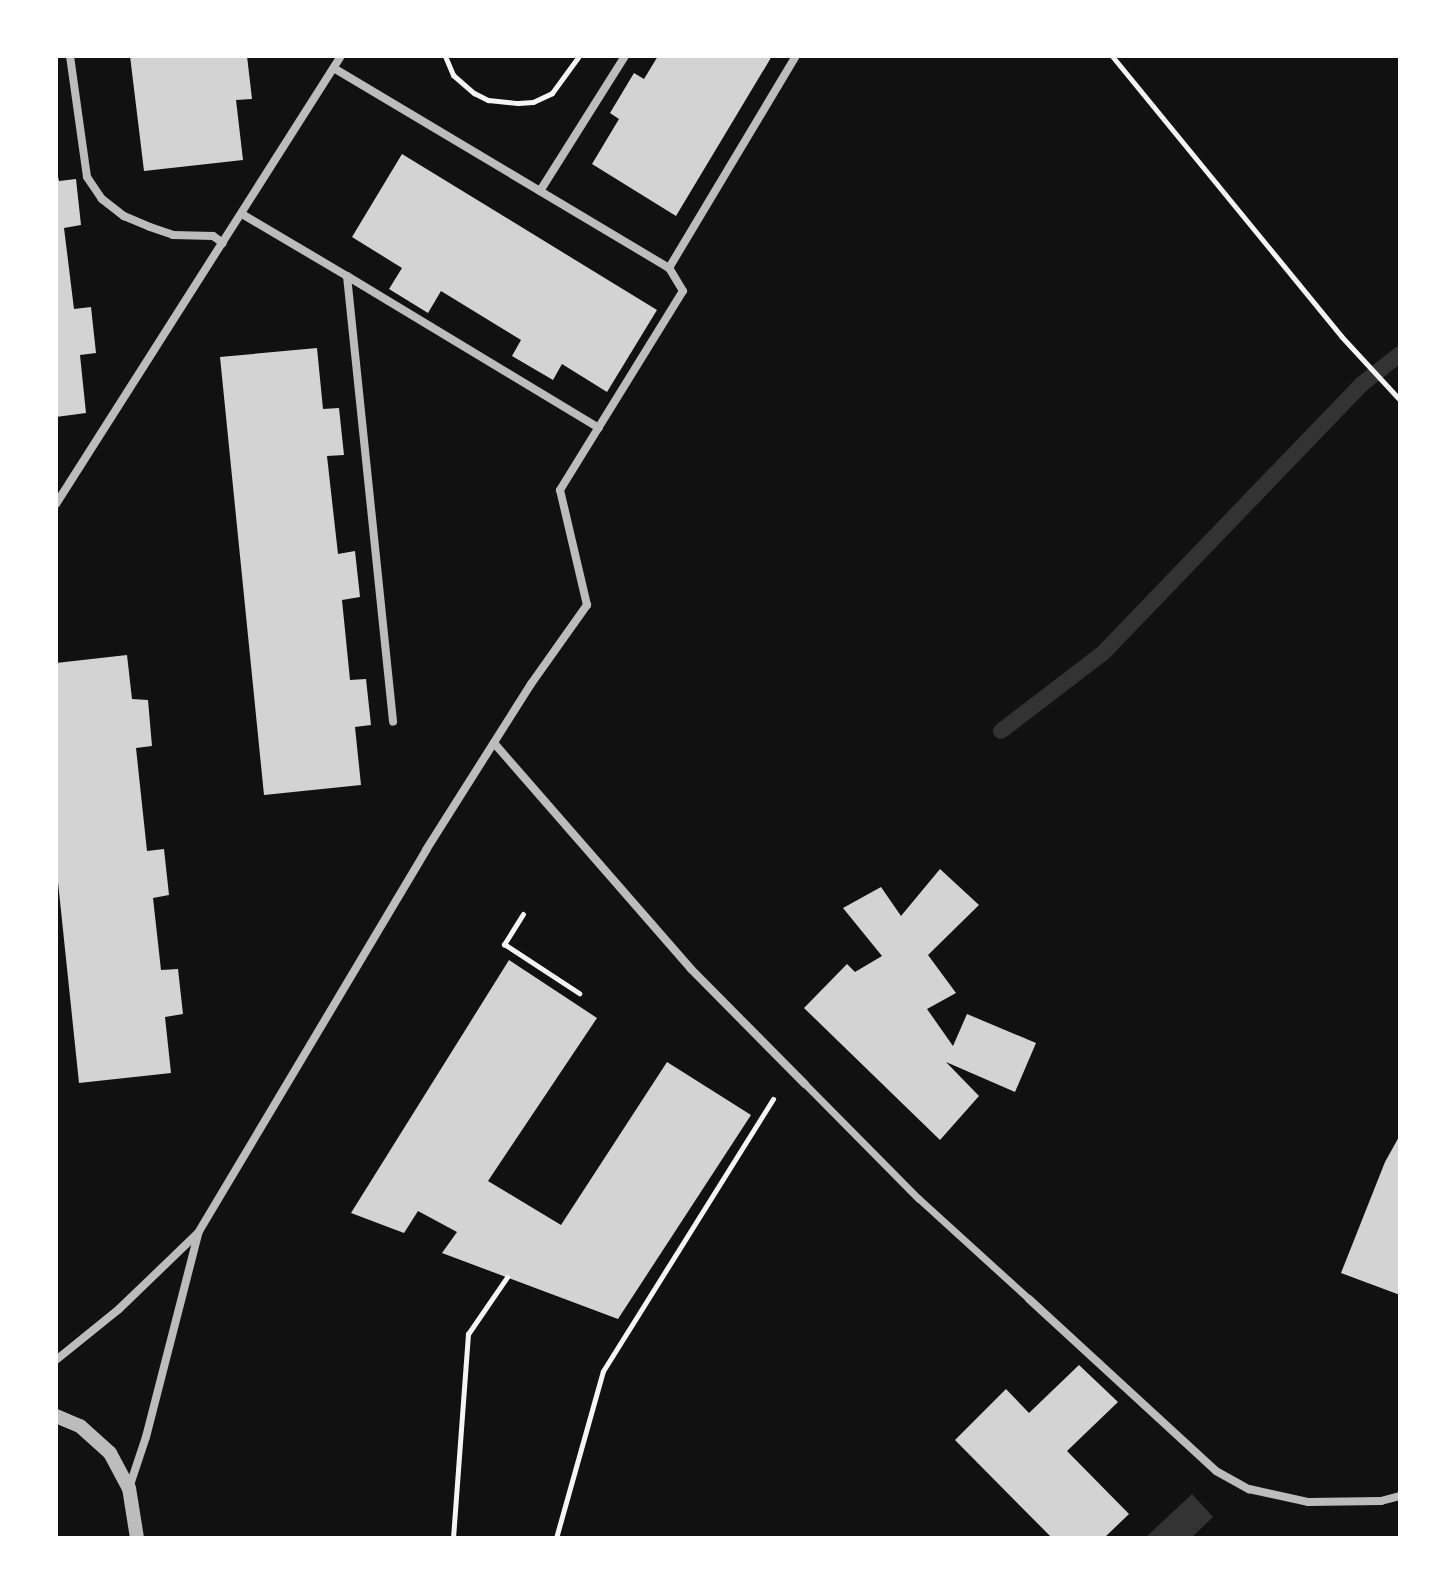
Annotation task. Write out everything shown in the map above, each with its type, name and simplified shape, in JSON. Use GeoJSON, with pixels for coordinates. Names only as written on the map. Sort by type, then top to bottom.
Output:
{"type":"FeatureCollection","features":[{"type":"Feature","properties":{"kind":"street"},"geometry":{"type":"LineString","coordinates":[[70,56],[87,177],[102,199],[124,216],[150,227],[173,235],[213,236],[223,243]]}},
{"type":"Feature","properties":{"kind":"street"},"geometry":{"type":"LineString","coordinates":[[56,504],[341,56]]}},
{"type":"Feature","properties":{"kind":"street"},"geometry":{"type":"LineString","coordinates":[[540,191],[625,56]]}},
{"type":"Feature","properties":{"kind":"street"},"geometry":{"type":"LineString","coordinates":[[669,268],[796,56]]}},
{"type":"Feature","properties":{"kind":"street"},"geometry":{"type":"LineString","coordinates":[[56,1360],[119,1309],[198,1233],[426,850],[531,684],[587,605],[560,490],[683,291],[669,268],[334,68]]}},
{"type":"Feature","properties":{"kind":"street"},"geometry":{"type":"LineString","coordinates":[[242,214],[599,428]]}},
{"type":"Feature","properties":{"kind":"street"},"geometry":{"type":"LineString","coordinates":[[347,276],[393,722]]}},
{"type":"Feature","properties":{"kind":"street"},"geometry":{"type":"LineString","coordinates":[[494,743],[691,969],[918,1198],[1216,1471],[1249,1489],[1308,1502],[1381,1501],[1400,1496]]}},
{"type":"Feature","properties":{"kind":"street"},"geometry":{"type":"LineString","coordinates":[[129,1488],[146,1437],[198,1233]]}},
{"type":"Feature","properties":{"kind":"street"},"geometry":{"type":"LineString","coordinates":[[56,1416],[80,1426],[110,1453],[129,1488],[137,1538]]}},
{"type":"Feature","properties":{"kind":"path"},"geometry":{"type":"LineString","coordinates":[[445,56],[453,75],[462,86],[488,100],[503,103],[533,102],[552,93],[579,56]]}},
{"type":"Feature","properties":{"kind":"path"},"geometry":{"type":"LineString","coordinates":[[1112,56],[1341,336],[1400,400]]}},
{"type":"Feature","properties":{"kind":"path"},"geometry":{"type":"LineString","coordinates":[[523,914],[504,944],[579,993]]}},
{"type":"Feature","properties":{"kind":"path"},"geometry":{"type":"LineString","coordinates":[[556,1538],[603,1371],[775,1097],[764,1086]]}},
{"type":"Feature","properties":{"kind":"path"},"geometry":{"type":"LineString","coordinates":[[453,1538],[468,1334],[507,1277]]}},
{"type":"Feature","properties":{"kind":"shaded area"},"geometry":{"type":"Polygon","coordinates":[[[1192,1494],[1213,1517],[1191,1538],[1145,1538],[1192,1494]]]}},
{"type":"Feature","properties":{"kind":"building"},"geometry":{"type":"Polygon","coordinates":[[[130,56],[247,56],[252,99],[236,100],[243,160],[144,171],[130,56]]]}},
{"type":"Feature","properties":{"kind":"building"},"geometry":{"type":"Polygon","coordinates":[[[658,56],[772,56],[676,216],[592,164],[619,119],[610,113],[634,73],[644,79],[658,56]]]}},
{"type":"Feature","properties":{"kind":"building"},"geometry":{"type":"Polygon","coordinates":[[[402,154],[657,310],[607,392],[562,364],[553,380],[512,356],[521,340],[441,291],[428,313],[389,289],[402,268],[352,237],[402,154]]]}},
{"type":"Feature","properties":{"kind":"building"},"geometry":{"type":"Polygon","coordinates":[[[56,168],[59,181],[76,179],[81,225],[64,228],[74,309],[91,307],[96,353],[80,355],[86,413],[56,417],[56,168]]]}},
{"type":"Feature","properties":{"kind":"building"},"geometry":{"type":"Polygon","coordinates":[[[317,348],[323,409],[339,408],[344,455],[327,456],[338,554],[355,551],[360,597],[342,600],[350,680],[366,679],[371,725],[355,727],[361,785],[264,795],[220,357],[317,348]]]}},
{"type":"Feature","properties":{"kind":"building"},"geometry":{"type":"Polygon","coordinates":[[[127,655],[132,699],[148,700],[152,746],[136,748],[147,851],[164,849],[169,895],[153,898],[161,970],[178,969],[183,1014],[165,1017],[171,1073],[79,1083],[56,863],[56,663],[127,655]]]}},
{"type":"Feature","properties":{"kind":"building"},"geometry":{"type":"Polygon","coordinates":[[[940,869],[979,905],[928,955],[956,993],[927,1009],[953,1046],[967,1014],[1036,1043],[1015,1092],[946,1062],[979,1096],[940,1140],[804,1008],[847,964],[855,972],[882,956],[843,908],[881,887],[901,916],[940,869]]]}},
{"type":"Feature","properties":{"kind":"building"},"geometry":{"type":"Polygon","coordinates":[[[509,960],[597,1018],[488,1181],[561,1225],[667,1062],[751,1115],[618,1319],[442,1253],[457,1232],[418,1211],[404,1233],[351,1213],[509,960]]]}},
{"type":"Feature","properties":{"kind":"building"},"geometry":{"type":"Polygon","coordinates":[[[1400,1135],[1400,1295],[1341,1273],[1385,1162],[1400,1135]]]}},
{"type":"Feature","properties":{"kind":"building"},"geometry":{"type":"Polygon","coordinates":[[[1079,1365],[1118,1402],[1067,1451],[1129,1514],[1104,1538],[1052,1538],[955,1440],[1006,1389],[1029,1413],[1079,1365]]]}},
{"type":"Feature","properties":{"kind":"waterway"},"geometry":{"type":"LineString","coordinates":[[1001,731],[1103,653],[1362,384],[1400,354]]}}]}
